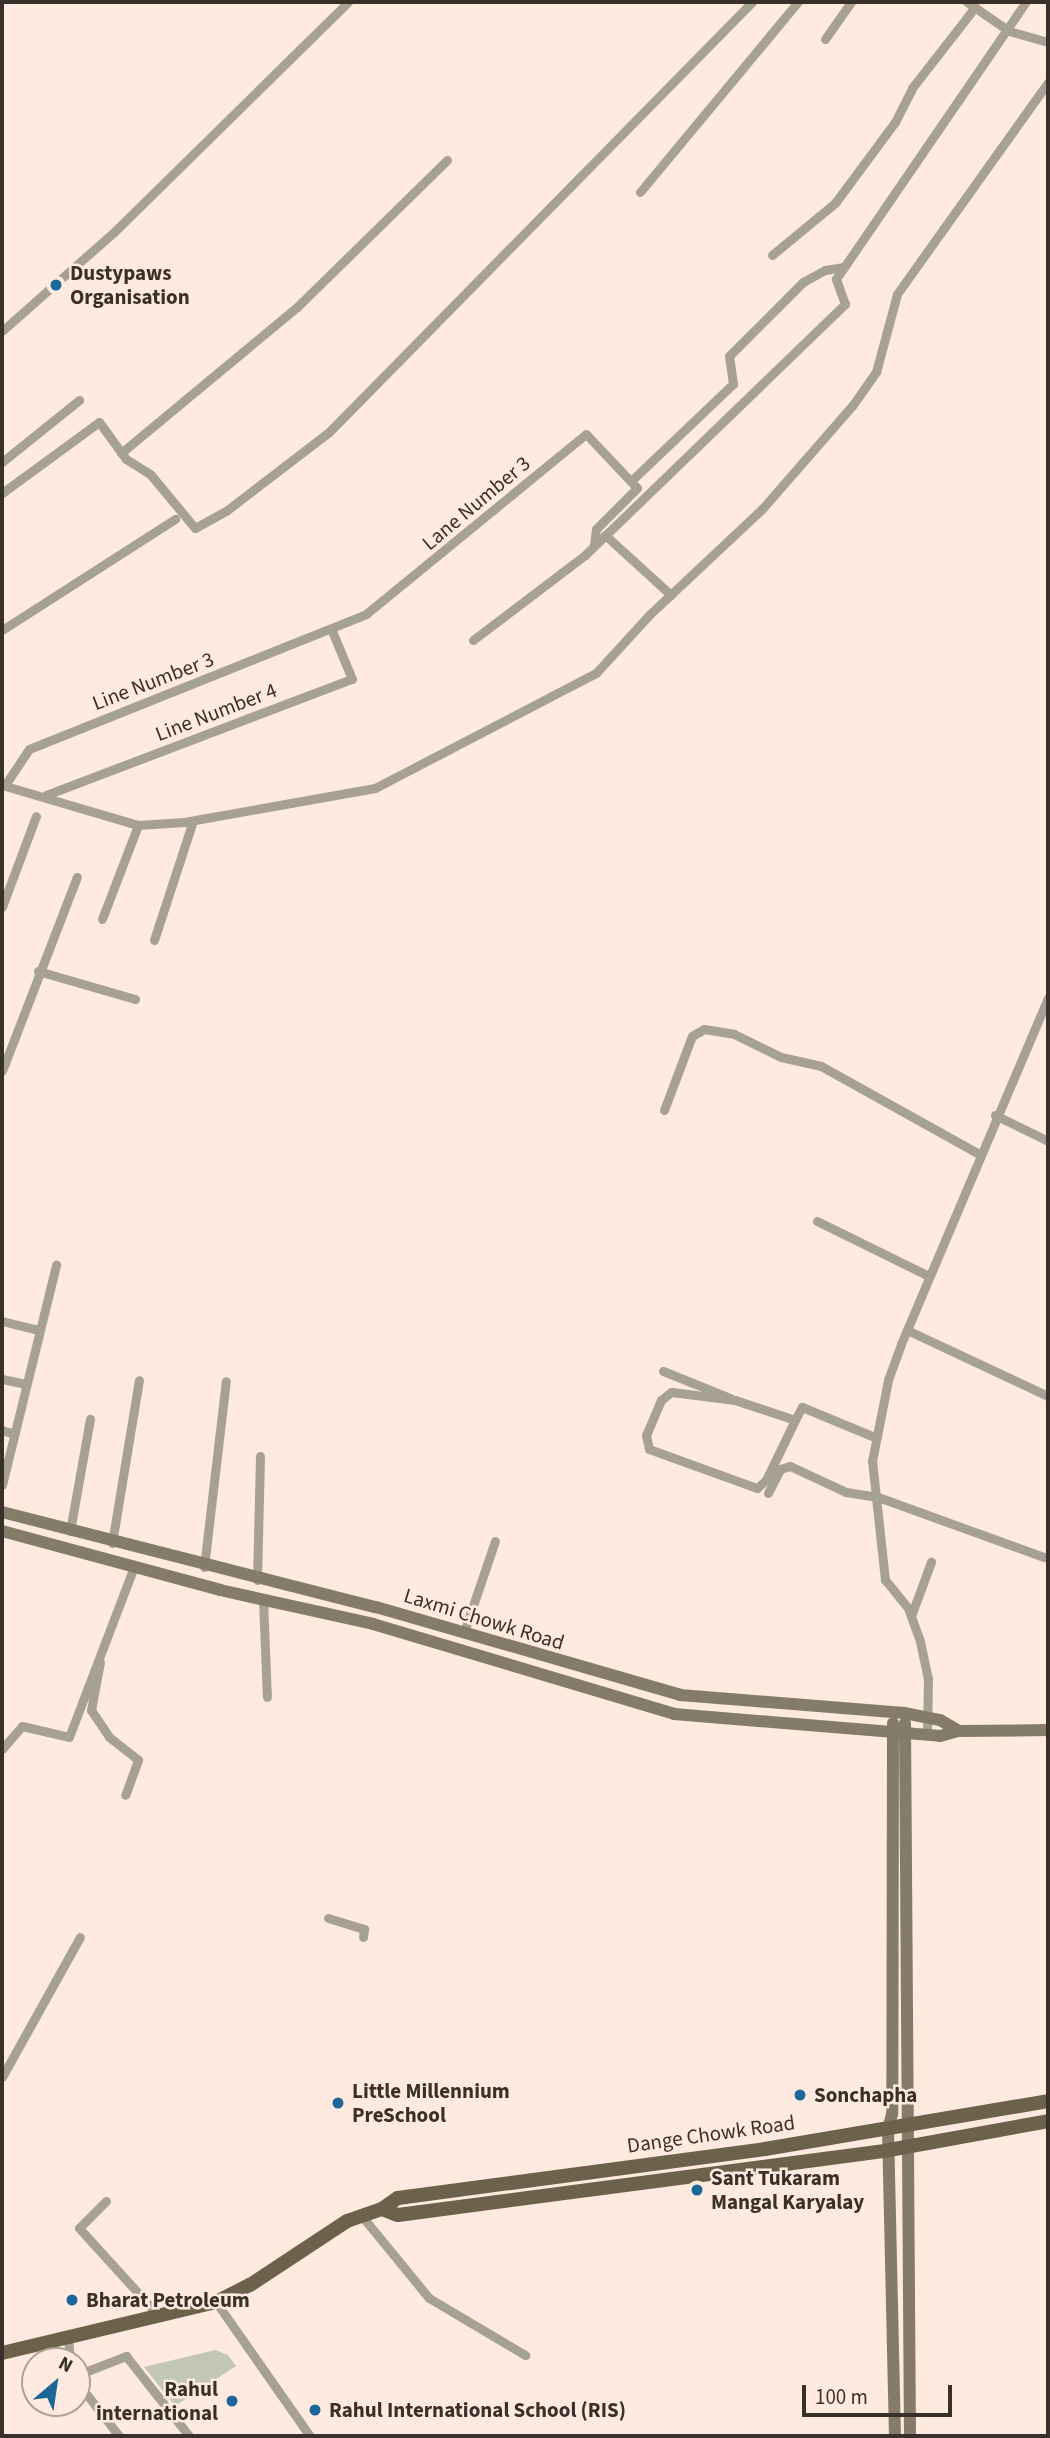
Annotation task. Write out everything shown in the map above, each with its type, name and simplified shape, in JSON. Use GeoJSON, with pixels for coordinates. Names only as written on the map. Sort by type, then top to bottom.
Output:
{"type":"FeatureCollection","features":[{"type":"Feature","properties":{"kind":"main road","name":"Laxmi Chowk Road"},"geometry":{"type":"LineString","coordinates":[[2,1512],[204,1567],[464,1632],[680,1695],[898,1712],[927,1716],[958,1731]]}},
{"type":"Feature","properties":{"kind":"main road","name":"Laxmi Chowk Road"},"geometry":{"type":"LineString","coordinates":[[2,1531],[238,1594],[373,1624],[674,1714],[899,1730],[927,1735],[958,1731]]}},
{"type":"Feature","properties":{"kind":"main road"},"geometry":{"type":"LineString","coordinates":[[238,1594],[243,1576]]}},
{"type":"Feature","properties":{"kind":"main road"},"geometry":{"type":"LineString","coordinates":[[898,1712],[907,2126],[910,2436]]}},
{"type":"Feature","properties":{"kind":"main road"},"geometry":{"type":"LineString","coordinates":[[895,2436],[888,2129],[899,1730]]}},
{"type":"Feature","properties":{"kind":"main road"},"geometry":{"type":"LineString","coordinates":[[958,1731],[1048,1730]]}},
{"type":"Feature","properties":{"kind":"main road","name":"Dange Chowk Road"},"geometry":{"type":"LineString","coordinates":[[2,2353],[216,2302],[361,2215],[382,2209],[398,2198],[888,2129],[1048,2101]]}},
{"type":"Feature","properties":{"kind":"main road","name":"Dange Chowk Road"},"geometry":{"type":"LineString","coordinates":[[382,2209],[398,2215],[889,2150],[1048,2121]]}},
{"type":"Feature","properties":{"kind":"main road"},"geometry":{"type":"LineString","coordinates":[[580,2174],[584,2189]]}},
{"type":"Feature","properties":{"kind":"main road"},"geometry":{"type":"LineString","coordinates":[[893,2339],[908,2338]]}},
{"type":"Feature","properties":{"kind":"street"},"geometry":{"type":"LineString","coordinates":[[2,331],[124,223],[348,2]]}},
{"type":"Feature","properties":{"kind":"street"},"geometry":{"type":"LineString","coordinates":[[2,493],[99,422],[121,453],[150,474],[195,528],[226,511],[329,432],[752,2]]}},
{"type":"Feature","properties":{"kind":"street"},"geometry":{"type":"LineString","coordinates":[[640,192],[798,2]]}},
{"type":"Feature","properties":{"kind":"street"},"geometry":{"type":"LineString","coordinates":[[825,39],[851,2]]}},
{"type":"Feature","properties":{"kind":"street"},"geometry":{"type":"LineString","coordinates":[[473,640],[594,546],[845,304],[836,279],[1009,31],[1026,2]]}},
{"type":"Feature","properties":{"kind":"street"},"geometry":{"type":"LineString","coordinates":[[772,255],[835,203],[863,168],[912,88],[971,4],[1009,31],[1048,42]]}},
{"type":"Feature","properties":{"kind":"street"},"geometry":{"type":"LineString","coordinates":[[4,785],[138,825],[193,821],[375,788],[596,673],[671,594],[762,509],[852,406],[876,372],[897,294],[1048,82]]}},
{"type":"Feature","properties":{"kind":"street"},"geometry":{"type":"LineString","coordinates":[[121,453],[297,307],[447,160]]}},
{"type":"Feature","properties":{"kind":"street"},"geometry":{"type":"LineString","coordinates":[[594,546],[596,529],[637,488],[631,481],[733,384],[729,356],[803,282],[825,270],[844,267]]}},
{"type":"Feature","properties":{"kind":"street"},"geometry":{"type":"LineString","coordinates":[[2,462],[79,400]]}},
{"type":"Feature","properties":{"kind":"street","name":"Lane Number 3"},"geometry":{"type":"LineString","coordinates":[[332,631],[366,614],[586,434],[631,481]]}},
{"type":"Feature","properties":{"kind":"street"},"geometry":{"type":"LineString","coordinates":[[2,630],[175,519]]}},
{"type":"Feature","properties":{"kind":"street"},"geometry":{"type":"LineString","coordinates":[[605,535],[671,594]]}},
{"type":"Feature","properties":{"kind":"street","name":"Line Number 3"},"geometry":{"type":"LineString","coordinates":[[4,785],[29,749],[332,631]]}},
{"type":"Feature","properties":{"kind":"street","name":"Line Number 4"},"geometry":{"type":"LineString","coordinates":[[44,795],[352,679],[332,631]]}},
{"type":"Feature","properties":{"kind":"street"},"geometry":{"type":"LineString","coordinates":[[2,907],[36,816]]}},
{"type":"Feature","properties":{"kind":"street"},"geometry":{"type":"LineString","coordinates":[[154,940],[193,821]]}},
{"type":"Feature","properties":{"kind":"street"},"geometry":{"type":"LineString","coordinates":[[102,919],[138,825]]}},
{"type":"Feature","properties":{"kind":"street"},"geometry":{"type":"LineString","coordinates":[[2,1071],[38,971],[77,877]]}},
{"type":"Feature","properties":{"kind":"street"},"geometry":{"type":"LineString","coordinates":[[38,971],[135,999]]}},
{"type":"Feature","properties":{"kind":"street"},"geometry":{"type":"LineString","coordinates":[[927,1735],[928,1679],[911,1616],[886,1580],[878,1497],[872,1474],[877,1438],[888,1380],[907,1330],[995,1115],[1045,1014],[1048,998]]}},
{"type":"Feature","properties":{"kind":"street"},"geometry":{"type":"LineString","coordinates":[[664,1110],[692,1036],[704,1029],[734,1034],[781,1057],[821,1066],[979,1154]]}},
{"type":"Feature","properties":{"kind":"street"},"geometry":{"type":"LineString","coordinates":[[995,1115],[1048,1141]]}},
{"type":"Feature","properties":{"kind":"street"},"geometry":{"type":"LineString","coordinates":[[817,1221],[929,1276]]}},
{"type":"Feature","properties":{"kind":"street"},"geometry":{"type":"LineString","coordinates":[[2,1485],[38,1330],[57,1265]]}},
{"type":"Feature","properties":{"kind":"street"},"geometry":{"type":"LineString","coordinates":[[2,1321],[38,1330]]}},
{"type":"Feature","properties":{"kind":"street"},"geometry":{"type":"LineString","coordinates":[[907,1330],[1048,1396]]}},
{"type":"Feature","properties":{"kind":"street"},"geometry":{"type":"LineString","coordinates":[[663,1371],[735,1401],[795,1420]]}},
{"type":"Feature","properties":{"kind":"street"},"geometry":{"type":"LineString","coordinates":[[2,1379],[26,1384]]}},
{"type":"Feature","properties":{"kind":"street"},"geometry":{"type":"LineString","coordinates":[[112,1543],[139,1380]]}},
{"type":"Feature","properties":{"kind":"street"},"geometry":{"type":"LineString","coordinates":[[204,1567],[226,1381]]}},
{"type":"Feature","properties":{"kind":"street"},"geometry":{"type":"LineString","coordinates":[[735,1401],[671,1392],[661,1400],[646,1435],[649,1449],[757,1488],[766,1480],[802,1407],[877,1438]]}},
{"type":"Feature","properties":{"kind":"street"},"geometry":{"type":"LineString","coordinates":[[70,1531],[90,1419]]}},
{"type":"Feature","properties":{"kind":"street"},"geometry":{"type":"LineString","coordinates":[[2,1430],[14,1434]]}},
{"type":"Feature","properties":{"kind":"street"},"geometry":{"type":"LineString","coordinates":[[257,1580],[260,1456]]}},
{"type":"Feature","properties":{"kind":"street"},"geometry":{"type":"LineString","coordinates":[[768,1493],[785,1465],[846,1492],[878,1497],[1044,1557]]}},
{"type":"Feature","properties":{"kind":"street"},"geometry":{"type":"LineString","coordinates":[[464,1632],[495,1541]]}},
{"type":"Feature","properties":{"kind":"street"},"geometry":{"type":"LineString","coordinates":[[911,1616],[931,1562]]}},
{"type":"Feature","properties":{"kind":"street"},"geometry":{"type":"LineString","coordinates":[[125,1795],[138,1760],[109,1737],[91,1710],[100,1662],[134,1567]]}},
{"type":"Feature","properties":{"kind":"street"},"geometry":{"type":"LineString","coordinates":[[263,1599],[267,1697]]}},
{"type":"Feature","properties":{"kind":"street"},"geometry":{"type":"LineString","coordinates":[[2,1749],[22,1726],[69,1737],[91,1672],[100,1662]]}},
{"type":"Feature","properties":{"kind":"street"},"geometry":{"type":"LineString","coordinates":[[328,1918],[364,1929],[363,1937]]}},
{"type":"Feature","properties":{"kind":"street"},"geometry":{"type":"LineString","coordinates":[[2,2077],[80,1937]]}},
{"type":"Feature","properties":{"kind":"street"},"geometry":{"type":"LineString","coordinates":[[106,2201],[79,2228],[160,2316]]}},
{"type":"Feature","properties":{"kind":"street"},"geometry":{"type":"LineString","coordinates":[[361,2215],[429,2298],[525,2355]]}},
{"type":"Feature","properties":{"kind":"street"},"geometry":{"type":"LineString","coordinates":[[216,2302],[310,2436]]}},
{"type":"Feature","properties":{"kind":"street"},"geometry":{"type":"LineString","coordinates":[[68,2338],[69,2347]]}},
{"type":"Feature","properties":{"kind":"street"},"geometry":{"type":"LineString","coordinates":[[91,2370],[126,2356],[189,2436]]}},
{"type":"Feature","properties":{"kind":"street"},"geometry":{"type":"LineString","coordinates":[[91,2400],[119,2436]]}},
{"type":"Feature","properties":{"kind":"green space"},"geometry":{"type":"Polygon","coordinates":[[[215,2350],[228,2355],[236,2366],[175,2406],[144,2367],[215,2350]]]}},
{"type":"Feature","properties":{"kind":"place","name":"Dustypaws Organisation"},"geometry":{"type":"Point","coordinates":[56,285]}},
{"type":"Feature","properties":{"kind":"place","name":"Sonchapha"},"geometry":{"type":"Point","coordinates":[800,2095]}},
{"type":"Feature","properties":{"kind":"place","name":"Little Millennium PreSchool"},"geometry":{"type":"Point","coordinates":[338,2103]}},
{"type":"Feature","properties":{"kind":"place","name":"Sant Tukaram Mangal Karyalay"},"geometry":{"type":"Point","coordinates":[697,2190]}},
{"type":"Feature","properties":{"kind":"place","name":"Bharat Petroleum"},"geometry":{"type":"Point","coordinates":[72,2300]}},
{"type":"Feature","properties":{"kind":"place","name":"Rahul international"},"geometry":{"type":"Point","coordinates":[232,2401]}},
{"type":"Feature","properties":{"kind":"place","name":"Rahul International School (RIS)"},"geometry":{"type":"Point","coordinates":[315,2410]}}]}
